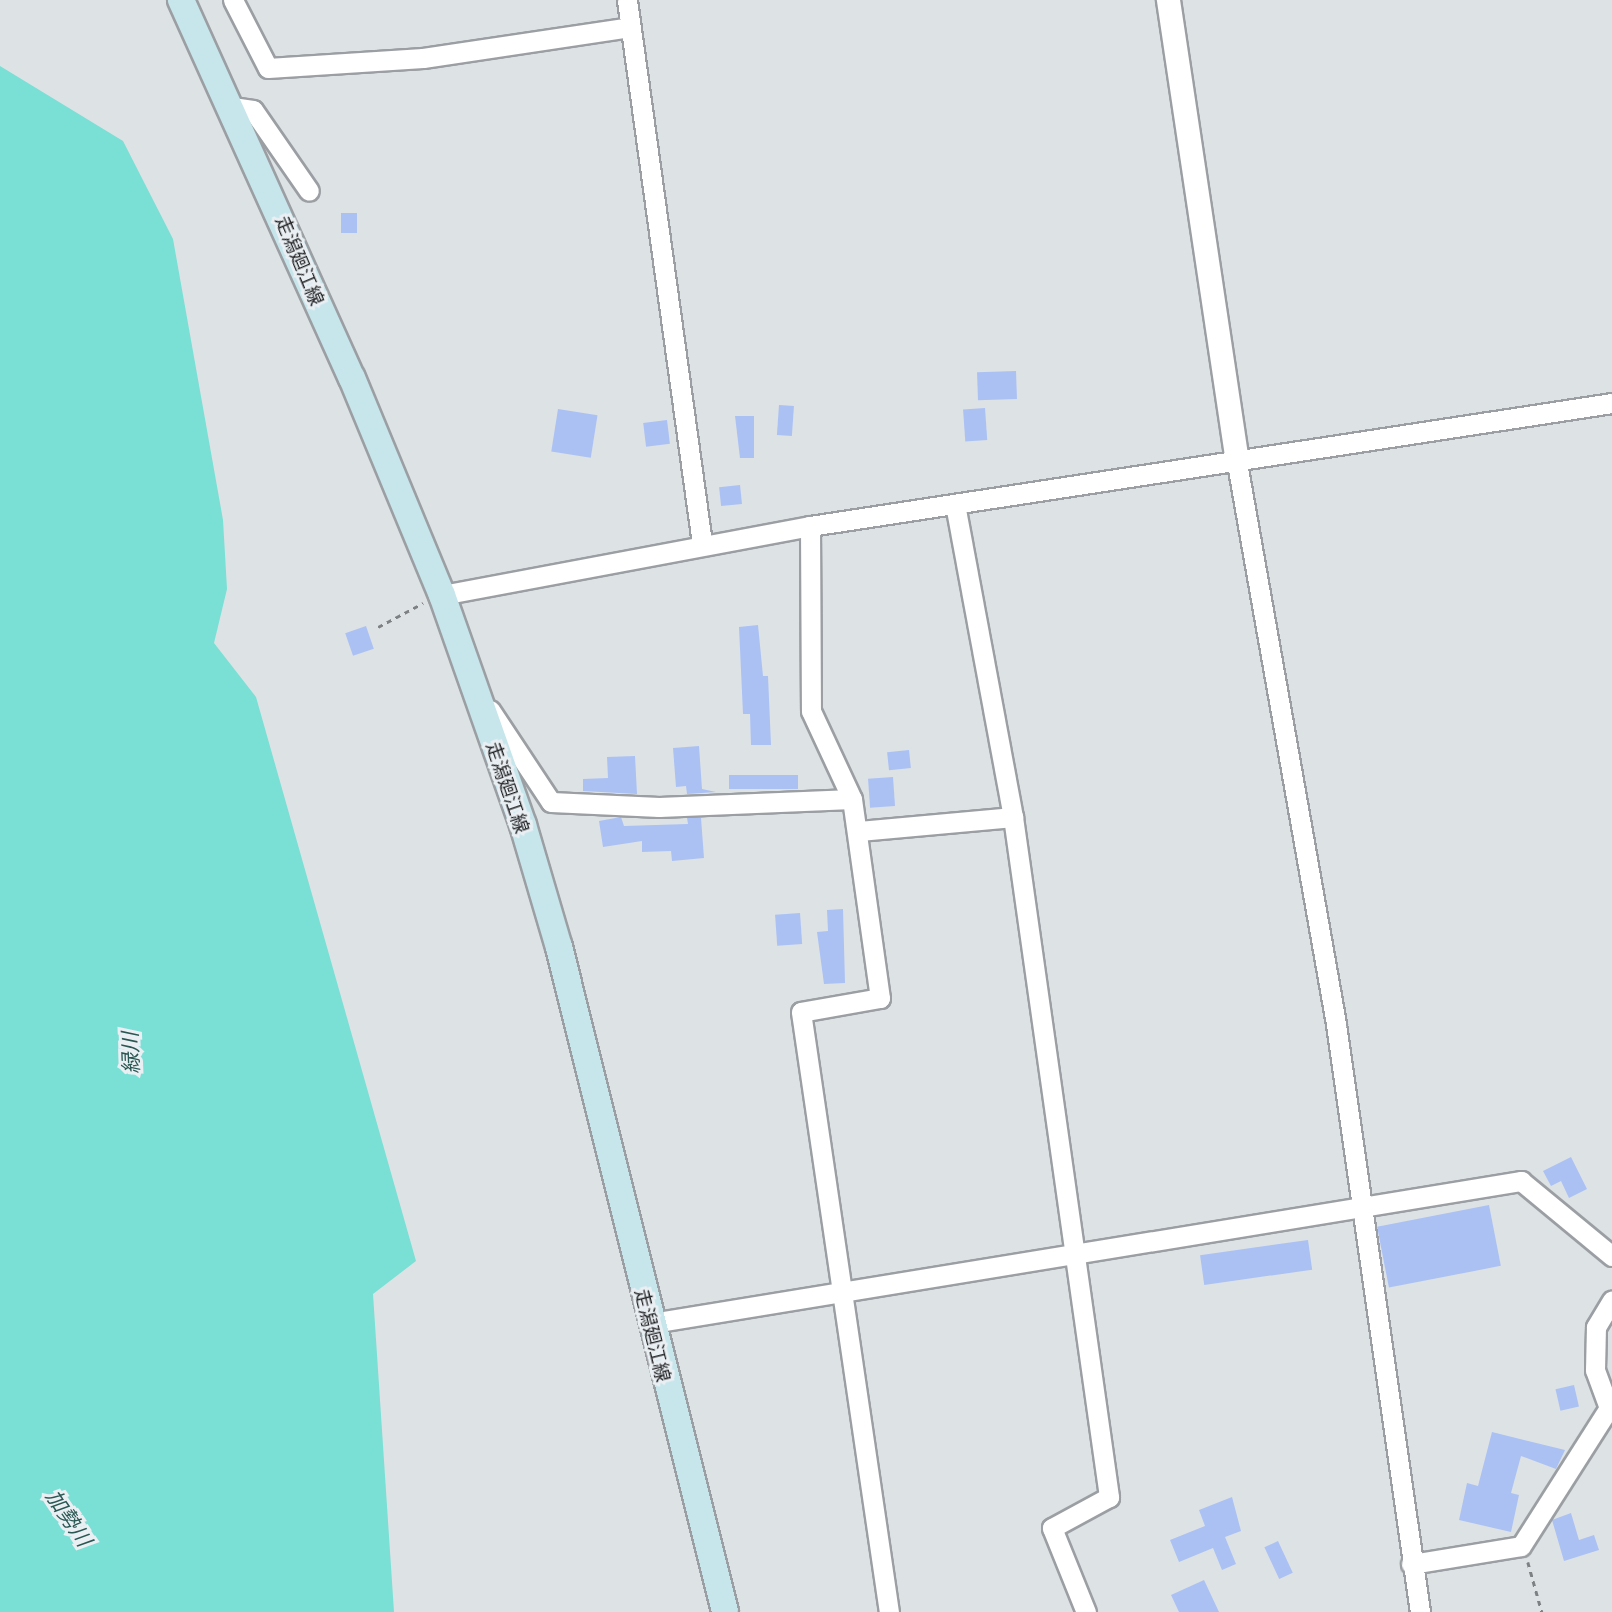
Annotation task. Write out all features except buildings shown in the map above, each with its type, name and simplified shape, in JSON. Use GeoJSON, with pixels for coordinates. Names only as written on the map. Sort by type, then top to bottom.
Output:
{"type":"FeatureCollection","features":[{"type":"Feature","properties":{"kind":"main road","name":"走潟廻江線"},"geometry":{"type":"LineString","coordinates":[[181,0],[232,107],[442,595],[477,691],[559,947],[725,1612]]}},
{"type":"Feature","properties":{"kind":"street"},"geometry":{"type":"LineString","coordinates":[[233,0],[268,68],[423,58],[630,27]]}},
{"type":"Feature","properties":{"kind":"street"},"geometry":{"type":"LineString","coordinates":[[626,0],[702,543]]}},
{"type":"Feature","properties":{"kind":"street"},"geometry":{"type":"LineString","coordinates":[[1168,0],[1237,463],[1336,1024],[1410,1564],[1420,1612]]}},
{"type":"Feature","properties":{"kind":"street"},"geometry":{"type":"LineString","coordinates":[[232,107],[253,110],[309,191]]}},
{"type":"Feature","properties":{"kind":"street"},"geometry":{"type":"LineString","coordinates":[[442,595],[702,543],[1237,463],[1612,403]]}},
{"type":"Feature","properties":{"kind":"street"},"geometry":{"type":"LineString","coordinates":[[955,504],[1013,817],[1109,1497],[1052,1528],[1086,1612]]}},
{"type":"Feature","properties":{"kind":"street"},"geometry":{"type":"LineString","coordinates":[[810,526],[811,711],[852,799],[859,831],[880,998],[801,1012],[839,1290],[889,1612]]}},
{"type":"Feature","properties":{"kind":"street"},"geometry":{"type":"LineString","coordinates":[[477,691],[551,802],[659,807],[852,799]]}},
{"type":"Feature","properties":{"kind":"street"},"geometry":{"type":"LineString","coordinates":[[859,831],[1013,817]]}},
{"type":"Feature","properties":{"kind":"street"},"geometry":{"type":"LineString","coordinates":[[652,1323],[839,1290],[1521,1181],[1612,1256]]}},
{"type":"Feature","properties":{"kind":"street"},"geometry":{"type":"LineString","coordinates":[[1410,1564],[1521,1546],[1610,1408],[1595,1370],[1602,1310],[1612,1300]]}},
{"type":"Feature","properties":{"kind":"path"},"geometry":{"type":"LineString","coordinates":[[379,627],[442,595]]}},
{"type":"Feature","properties":{"kind":"path"},"geometry":{"type":"LineString","coordinates":[[1521,1546],[1542,1612]]}},
{"type":"Feature","properties":{"kind":"water"},"geometry":{"type":"Polygon","coordinates":[[[0,66],[123,141],[173,239],[223,520],[227,589],[214,643],[256,697],[416,1261],[373,1294],[394,1612],[0,1612],[0,66]]]}},
{"type":"Feature","properties":{"kind":"water label","name":"緑川"},"geometry":{"type":"Point","coordinates":[129,1053]}},
{"type":"Feature","properties":{"kind":"water label","name":"加勢川"},"geometry":{"type":"Point","coordinates":[70,1517]}}]}
